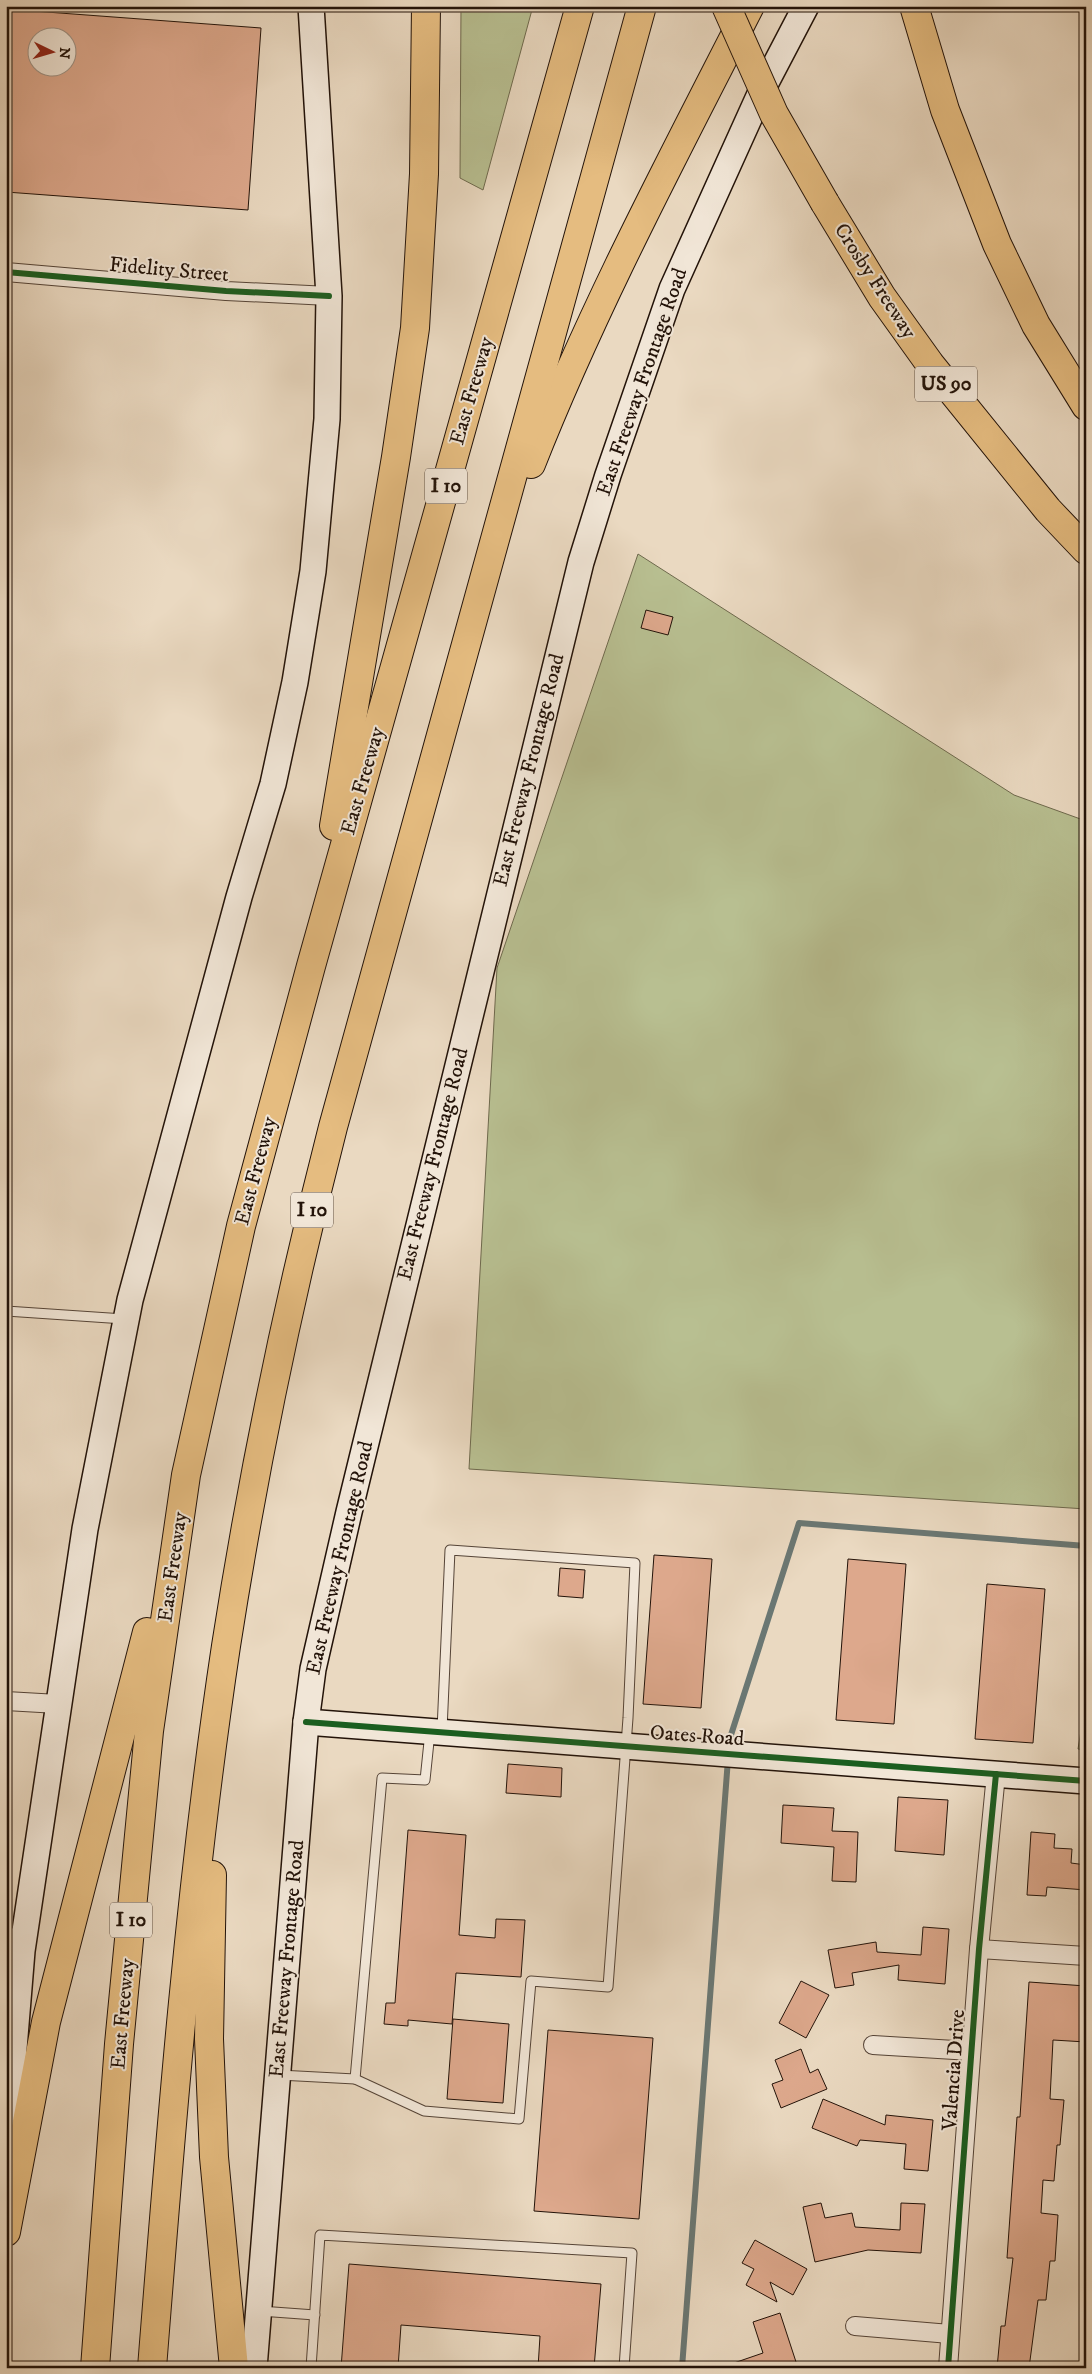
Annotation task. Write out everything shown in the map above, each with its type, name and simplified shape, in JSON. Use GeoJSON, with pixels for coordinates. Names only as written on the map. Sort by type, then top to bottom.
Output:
{"type":"FeatureCollection","features":[{"type":"Feature","properties":{"kind":"highway"},"geometry":{"type":"LineString","coordinates":[[311,966],[396,457],[414,328],[424,174],[426,6]]}},
{"type":"Feature","properties":{"kind":"highway","name":"East Freeway"},"geometry":{"type":"LineString","coordinates":[[95,2368],[119,2044],[149,1731],[186,1475],[241,1226],[311,966],[580,6]]}},
{"type":"Feature","properties":{"kind":"highway","name":"I 10"},"geometry":{"type":"LineString","coordinates":[[152,2368],[168,2165],[191,1919],[226,1648],[254,1482],[315,1197],[642,6]]}},
{"type":"Feature","properties":{"kind":"highway","name":"Crosby Freeway"},"geometry":{"type":"LineString","coordinates":[[726,6],[774,114],[882,297],[930,364],[1048,510],[1086,550]]}},
{"type":"Feature","properties":{"kind":"highway"},"geometry":{"type":"LineString","coordinates":[[452,694],[504,533],[558,395],[623,257],[750,6]]}},
{"type":"Feature","properties":{"kind":"highway"},"geometry":{"type":"LineString","coordinates":[[914,6],[945,110],[997,244],[1036,325],[1086,406]]}},
{"type":"Feature","properties":{"kind":"highway"},"geometry":{"type":"LineString","coordinates":[[6,2232],[46,2022],[118,1751],[186,1475]]}},
{"type":"Feature","properties":{"kind":"highway"},"geometry":{"type":"LineString","coordinates":[[214,1735],[210,2039],[214,2157],[234,2368]]}},
{"type":"Feature","properties":{"kind":"main road"},"geometry":{"type":"LineString","coordinates":[[6,2146],[15,1934],[58,1704],[85,1529],[126,1319],[234,916],[273,784],[295,682],[313,571],[327,420],[329,296],[311,6]]}},
{"type":"Feature","properties":{"kind":"main road","name":"East Freeway Frontage Road"},"geometry":{"type":"LineString","coordinates":[[254,2368],[306,1722],[313,1669],[349,1512],[581,562],[608,475],[672,290],[761,92],[806,6]]}},
{"type":"Feature","properties":{"kind":"main road","name":"Oates Road"},"geometry":{"type":"LineString","coordinates":[[306,1722],[1086,1781]]}},
{"type":"Feature","properties":{"kind":"street","name":"Fidelity Street"},"geometry":{"type":"LineString","coordinates":[[6,272],[226,291],[329,296]]}},
{"type":"Feature","properties":{"kind":"street"},"geometry":{"type":"LineString","coordinates":[[6,1701],[58,1704]]}},
{"type":"Feature","properties":{"kind":"street","name":"Valencia Drive"},"geometry":{"type":"LineString","coordinates":[[948,2368],[979,1949],[996,1774]]}},
{"type":"Feature","properties":{"kind":"street"},"geometry":{"type":"LineString","coordinates":[[979,1949],[1086,1956]]}},
{"type":"Feature","properties":{"kind":"street"},"geometry":{"type":"LineString","coordinates":[[872,2045],[971,2051]]}},
{"type":"Feature","properties":{"kind":"street"},"geometry":{"type":"LineString","coordinates":[[855,2326],[950,2334]]}},
{"type":"Feature","properties":{"kind":"lane"},"geometry":{"type":"LineString","coordinates":[[6,1311],[126,1319]]}},
{"type":"Feature","properties":{"kind":"lane"},"geometry":{"type":"LineString","coordinates":[[278,2075],[355,2079],[424,2110],[519,2120],[531,1981],[608,1987],[626,1747],[636,1563],[450,1550],[436,1732],[425,1780],[382,1778],[355,2079]]}},
{"type":"Feature","properties":{"kind":"lane"},"geometry":{"type":"LineString","coordinates":[[311,2368],[320,2235],[632,2253],[624,2368]]}},
{"type":"Feature","properties":{"kind":"lane"},"geometry":{"type":"LineString","coordinates":[[259,2311],[314,2315]]}},
{"type":"Feature","properties":{"kind":"green space"},"geometry":{"type":"Polygon","coordinates":[[[461,6],[533,6],[483,190],[460,178],[461,6]]]}},
{"type":"Feature","properties":{"kind":"green space"},"geometry":{"type":"Polygon","coordinates":[[[638,554],[1014,795],[1086,821],[1086,1509],[469,1469],[497,968],[638,554]]]}},
{"type":"Feature","properties":{"kind":"green space"},"geometry":{"type":"Polygon","coordinates":[[[1086,1700],[1086,1750],[1078,1749],[1086,1700]]]}},
{"type":"Feature","properties":{"kind":"building"},"geometry":{"type":"Polygon","coordinates":[[[6,9],[261,28],[248,210],[6,192],[6,9]]]}},
{"type":"Feature","properties":{"kind":"building"},"geometry":{"type":"Polygon","coordinates":[[[646,610],[673,617],[668,635],[641,628],[646,610]]]}},
{"type":"Feature","properties":{"kind":"building"},"geometry":{"type":"Polygon","coordinates":[[[654,1555],[712,1559],[701,1708],[643,1704],[654,1555]]]}},
{"type":"Feature","properties":{"kind":"building"},"geometry":{"type":"Polygon","coordinates":[[[848,1559],[906,1564],[894,1724],[836,1720],[848,1559]]]}},
{"type":"Feature","properties":{"kind":"building"},"geometry":{"type":"Polygon","coordinates":[[[560,1568],[585,1570],[583,1598],[558,1596],[560,1568]]]}},
{"type":"Feature","properties":{"kind":"building"},"geometry":{"type":"Polygon","coordinates":[[[987,1584],[1045,1589],[1033,1743],[975,1739],[987,1584]]]}},
{"type":"Feature","properties":{"kind":"building"},"geometry":{"type":"Polygon","coordinates":[[[508,1764],[562,1768],[561,1797],[506,1793],[508,1764]]]}},
{"type":"Feature","properties":{"kind":"building"},"geometry":{"type":"Polygon","coordinates":[[[898,1797],[948,1800],[944,1855],[895,1851],[898,1797]]]}},
{"type":"Feature","properties":{"kind":"building"},"geometry":{"type":"Polygon","coordinates":[[[783,1805],[834,1808],[832,1831],[858,1832],[856,1882],[832,1881],[834,1847],[781,1843],[783,1805]]]}},
{"type":"Feature","properties":{"kind":"building"},"geometry":{"type":"Polygon","coordinates":[[[408,1830],[466,1835],[459,1935],[495,1938],[496,1919],[525,1920],[521,1977],[456,1973],[452,2024],[408,2020],[408,2026],[384,2024],[386,2003],[395,2003],[408,1830]]]}},
{"type":"Feature","properties":{"kind":"building"},"geometry":{"type":"Polygon","coordinates":[[[1031,1832],[1055,1834],[1054,1848],[1072,1849],[1071,1863],[1086,1865],[1086,1890],[1047,1887],[1046,1896],[1027,1895],[1031,1832]]]}},
{"type":"Feature","properties":{"kind":"building"},"geometry":{"type":"Polygon","coordinates":[[[923,1927],[949,1929],[945,1984],[898,1980],[899,1965],[852,1973],[854,1985],[835,1988],[828,1950],[876,1942],[877,1952],[921,1955],[923,1927]]]}},
{"type":"Feature","properties":{"kind":"building"},"geometry":{"type":"Polygon","coordinates":[[[801,1981],[829,1995],[806,2038],[779,2023],[801,1981]]]}},
{"type":"Feature","properties":{"kind":"building"},"geometry":{"type":"Polygon","coordinates":[[[1029,1982],[1086,1986],[1086,2042],[1053,2040],[1050,2099],[1064,2100],[1060,2145],[1057,2145],[1054,2181],[1043,2180],[1041,2213],[1058,2215],[1055,2261],[1050,2261],[1046,2300],[1038,2300],[1029,2368],[997,2368],[1001,2326],[1005,2326],[1013,2258],[1007,2258],[1017,2117],[1020,2117],[1029,1982]]]}},
{"type":"Feature","properties":{"kind":"building"},"geometry":{"type":"Polygon","coordinates":[[[453,2019],[509,2024],[503,2103],[447,2099],[453,2019]]]}},
{"type":"Feature","properties":{"kind":"building"},"geometry":{"type":"Polygon","coordinates":[[[548,2030],[653,2038],[639,2219],[534,2211],[548,2030]]]}},
{"type":"Feature","properties":{"kind":"building"},"geometry":{"type":"Polygon","coordinates":[[[801,2049],[810,2073],[818,2069],[827,2089],[781,2108],[772,2084],[783,2080],[775,2060],[801,2049]]]}},
{"type":"Feature","properties":{"kind":"building"},"geometry":{"type":"Polygon","coordinates":[[[823,2099],[885,2125],[886,2115],[933,2120],[928,2171],[904,2169],[906,2144],[860,2140],[857,2146],[812,2128],[823,2099]]]}},
{"type":"Feature","properties":{"kind":"building"},"geometry":{"type":"Polygon","coordinates":[[[821,2203],[825,2218],[852,2213],[855,2227],[900,2230],[901,2203],[925,2204],[921,2253],[868,2250],[815,2262],[803,2207],[821,2203]]]}},
{"type":"Feature","properties":{"kind":"building"},"geometry":{"type":"Polygon","coordinates":[[[755,2240],[807,2269],[793,2295],[770,2282],[777,2302],[746,2285],[754,2269],[742,2263],[755,2240]]]}},
{"type":"Feature","properties":{"kind":"building"},"geometry":{"type":"Polygon","coordinates":[[[349,2264],[601,2284],[594,2368],[538,2368],[540,2336],[401,2325],[398,2368],[341,2368],[349,2264]]]}},
{"type":"Feature","properties":{"kind":"building"},"geometry":{"type":"Polygon","coordinates":[[[780,2313],[798,2368],[728,2368],[728,2365],[763,2353],[753,2322],[780,2313]]]}},
{"type":"Feature","properties":{"kind":"waterway"},"geometry":{"type":"LineString","coordinates":[[729,1749],[730,1738],[799,1523],[1086,1546]]}},
{"type":"Feature","properties":{"kind":"waterway"},"geometry":{"type":"LineString","coordinates":[[682,2368],[728,1759]]}},
{"type":"Feature","properties":{"kind":"cycle path"},"geometry":{"type":"LineString","coordinates":[[6,272],[226,291],[329,296]]}},
{"type":"Feature","properties":{"kind":"cycle path"},"geometry":{"type":"LineString","coordinates":[[306,1722],[1086,1781]]}},
{"type":"Feature","properties":{"kind":"cycle path"},"geometry":{"type":"LineString","coordinates":[[948,2368],[979,1949],[996,1774]]}}]}
